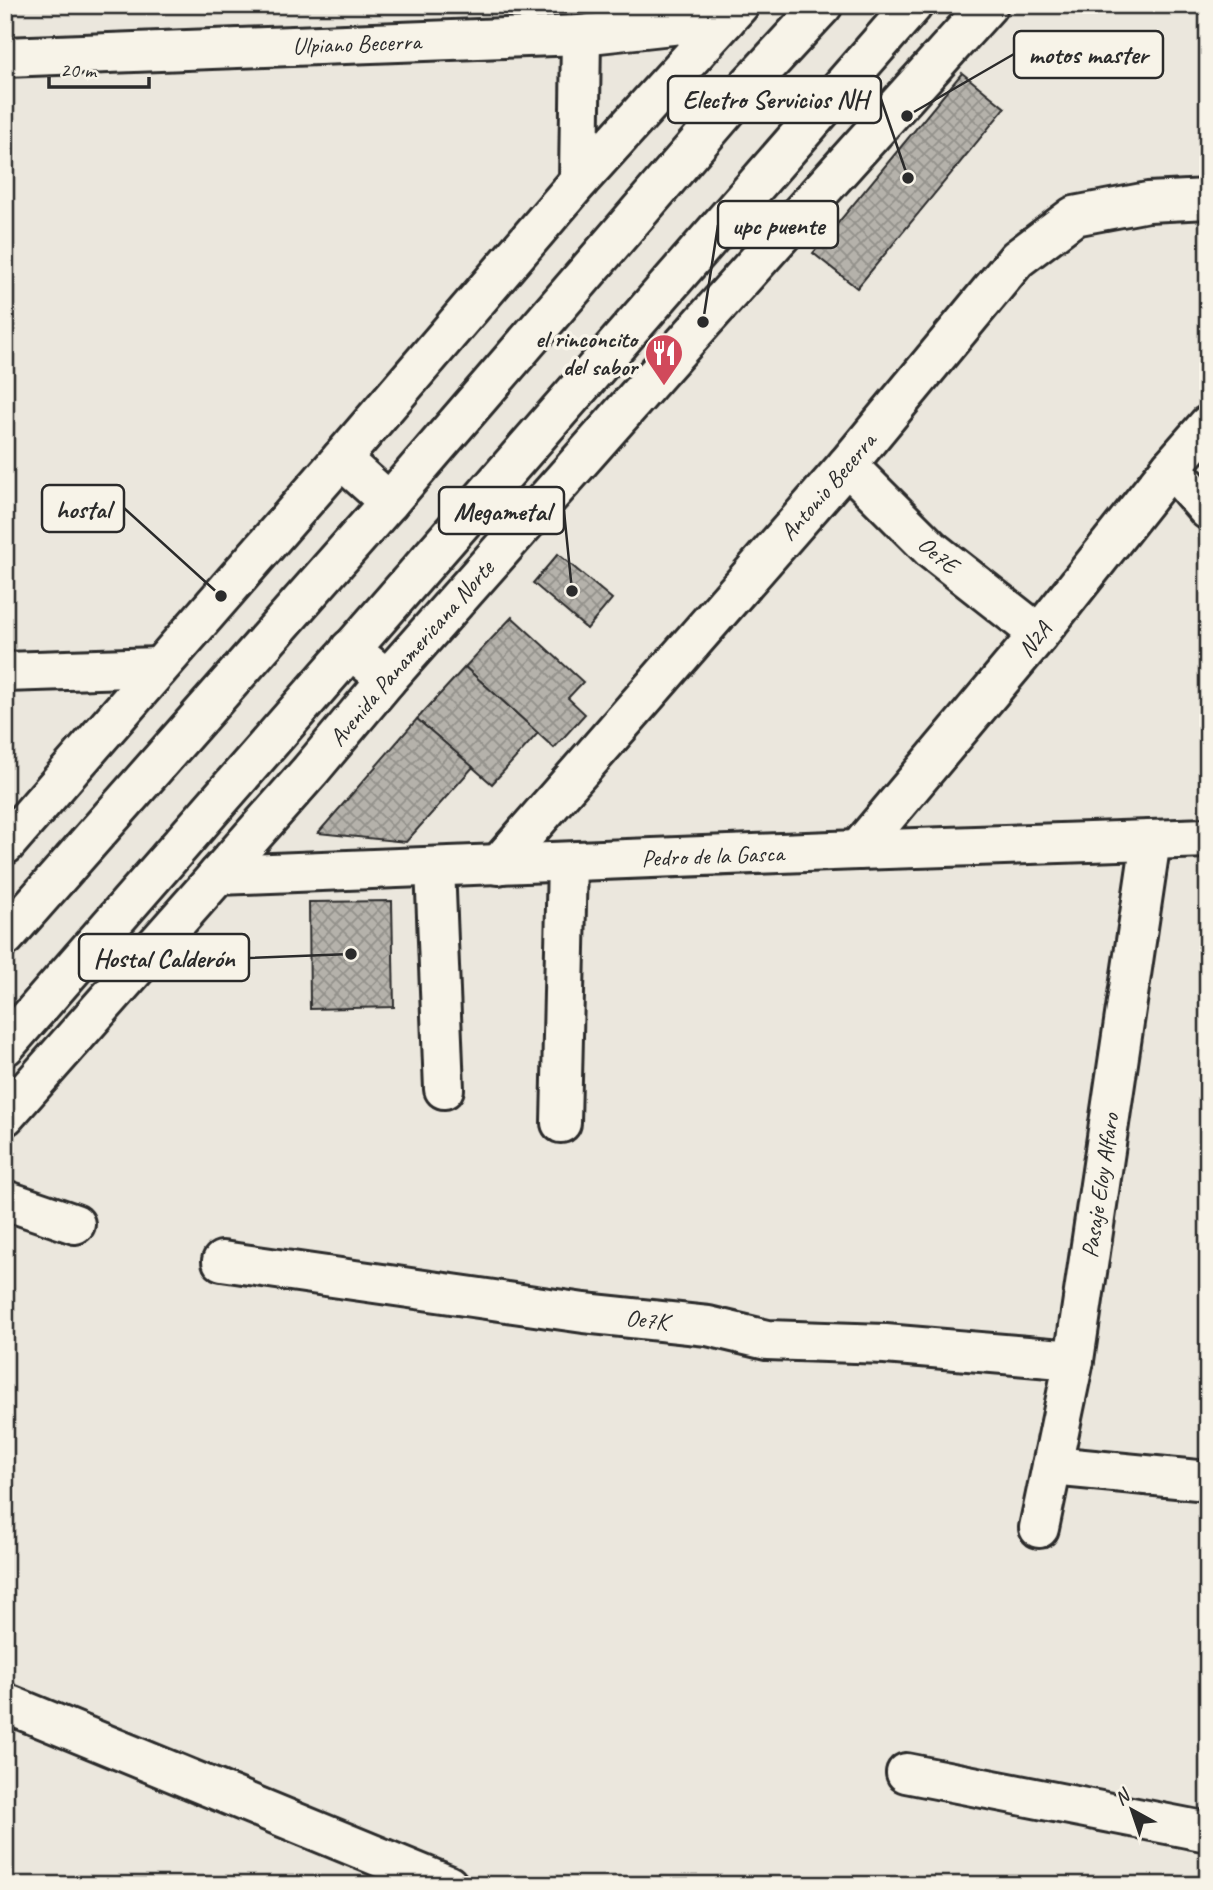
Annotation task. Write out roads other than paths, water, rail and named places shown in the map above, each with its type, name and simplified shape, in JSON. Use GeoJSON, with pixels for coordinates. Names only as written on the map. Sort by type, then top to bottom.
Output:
{"type":"FeatureCollection","features":[{"type":"Feature","properties":{"kind":"main road"},"geometry":{"type":"LineString","coordinates":[[5,936],[388,502],[737,98],[823,5]]}},
{"type":"Feature","properties":{"kind":"main road","name":"Avenida Panamericana Norte"},"geometry":{"type":"LineString","coordinates":[[5,1046],[913,5]]}},
{"type":"Feature","properties":{"kind":"main road","name":"Avenida Panamericana Norte"},"geometry":{"type":"LineString","coordinates":[[5,1116],[387,679],[988,5]]}},
{"type":"Feature","properties":{"kind":"main road"},"geometry":{"type":"LineString","coordinates":[[8,836],[341,459],[579,181],[733,12]]}},
{"type":"Feature","properties":{"kind":"main road","name":"Ulpiano Becerra"},"geometry":{"type":"LineString","coordinates":[[5,57],[581,36],[733,12]]}},
{"type":"Feature","properties":{"kind":"main road"},"geometry":{"type":"LineString","coordinates":[[579,181],[581,36]]}},
{"type":"Feature","properties":{"kind":"main road","name":"Antonio Becerra"},"geometry":{"type":"LineString","coordinates":[[498,865],[847,465],[1017,259],[1074,216],[1148,202],[1208,199]]}},
{"type":"Feature","properties":{"kind":"main road","name":"N2A"},"geometry":{"type":"LineString","coordinates":[[858,850],[1039,635],[1171,467],[1208,425]]}},
{"type":"Feature","properties":{"kind":"main road"},"geometry":{"type":"LineString","coordinates":[[341,459],[388,502]]}},
{"type":"Feature","properties":{"kind":"main road","name":"Oe7E"},"geometry":{"type":"LineString","coordinates":[[847,465],[932,550],[1039,635]]}},
{"type":"Feature","properties":{"kind":"main road"},"geometry":{"type":"LineString","coordinates":[[1171,467],[1208,510]]}},
{"type":"Feature","properties":{"kind":"main road"},"geometry":{"type":"LineString","coordinates":[[350,649],[387,679]]}},
{"type":"Feature","properties":{"kind":"main road"},"geometry":{"type":"LineString","coordinates":[[5,672],[159,667]]}},
{"type":"Feature","properties":{"kind":"main road","name":"Pedro de la Gasca"},"geometry":{"type":"LineString","coordinates":[[218,875],[1208,838]]}},
{"type":"Feature","properties":{"kind":"main road","name":"Pasaje Eloy Alfaro"},"geometry":{"type":"LineString","coordinates":[[1039,1528],[1074,1360],[1151,840]]}},
{"type":"Feature","properties":{"kind":"main road"},"geometry":{"type":"LineString","coordinates":[[561,1123],[567,862]]}},
{"type":"Feature","properties":{"kind":"main road"},"geometry":{"type":"LineString","coordinates":[[435,867],[444,1090]]}},
{"type":"Feature","properties":{"kind":"main road"},"geometry":{"type":"LineString","coordinates":[[5,1200],[75,1224]]}},
{"type":"Feature","properties":{"kind":"main road","name":"Oe7K"},"geometry":{"type":"LineString","coordinates":[[222,1261],[584,1313],[708,1326],[767,1340],[885,1344],[1074,1360]]}},
{"type":"Feature","properties":{"kind":"main road"},"geometry":{"type":"LineString","coordinates":[[1052,1466],[1208,1481]]}},
{"type":"Feature","properties":{"kind":"main road"},"geometry":{"type":"LineString","coordinates":[[5,1703],[448,1885]]}},
{"type":"Feature","properties":{"kind":"main road"},"geometry":{"type":"LineString","coordinates":[[906,1773],[1208,1832]]}},
{"type":"Feature","properties":{"kind":"place","name":"motos master"},"geometry":{"type":"Point","coordinates":[907,116]}},
{"type":"Feature","properties":{"kind":"place","name":"Electro Servicios NH"},"geometry":{"type":"Point","coordinates":[908,178]}},
{"type":"Feature","properties":{"kind":"place","name":"upc puente"},"geometry":{"type":"Point","coordinates":[703,322]}},
{"type":"Feature","properties":{"kind":"place","name":"el rinconcito del sabor"},"geometry":{"type":"Point","coordinates":[664,387]}},
{"type":"Feature","properties":{"kind":"place","name":"Megametal"},"geometry":{"type":"Point","coordinates":[572,591]}},
{"type":"Feature","properties":{"kind":"place","name":"hostal"},"geometry":{"type":"Point","coordinates":[221,596]}},
{"type":"Feature","properties":{"kind":"place","name":"Hostal Calderón"},"geometry":{"type":"Point","coordinates":[351,954]}}]}
